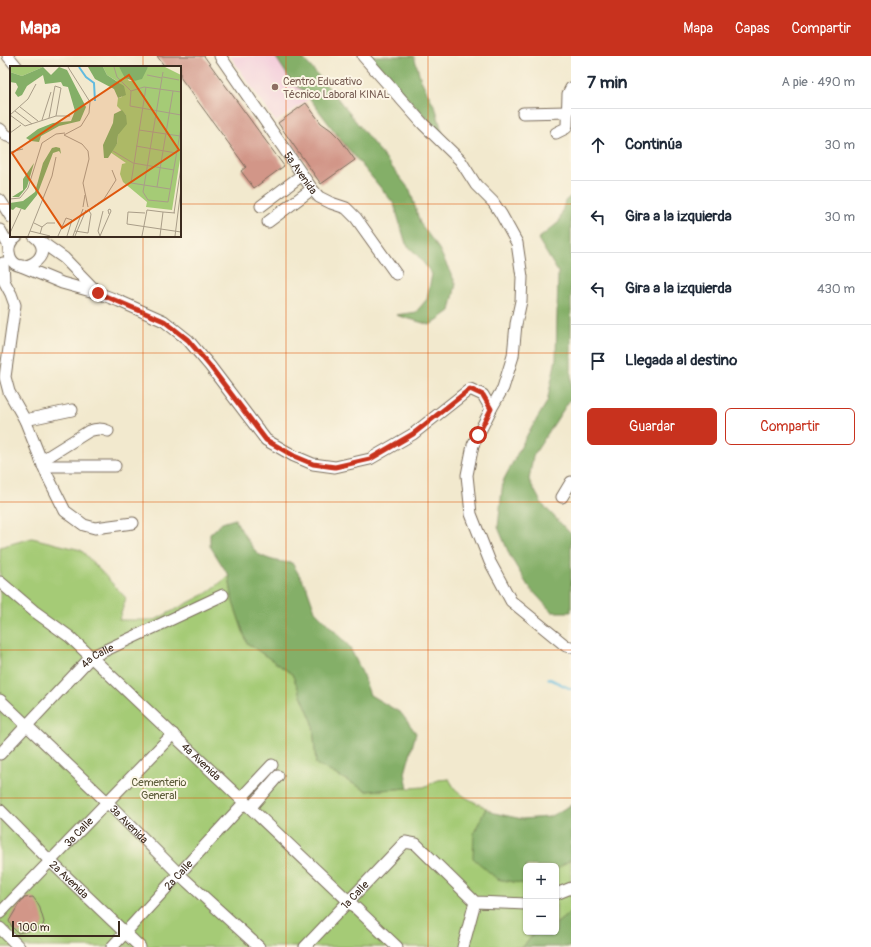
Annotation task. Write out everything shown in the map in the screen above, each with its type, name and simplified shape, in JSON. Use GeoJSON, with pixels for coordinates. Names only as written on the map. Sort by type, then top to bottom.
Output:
{"type":"FeatureCollection","features":[{"type":"Feature","properties":{"kind":"street"},"geometry":{"type":"LineString","coordinates":[[8,56],[16,66]]}},
{"type":"Feature","properties":{"kind":"street","name":"5a Avenida"},"geometry":{"type":"LineString","coordinates":[[220,56],[312,189],[319,197],[330,203],[346,208],[351,213],[396,274]]}},
{"type":"Feature","properties":{"kind":"street"},"geometry":{"type":"LineString","coordinates":[[363,56],[423,124],[460,160],[476,185],[493,202],[517,243],[522,277],[521,301],[516,324],[513,356],[503,388],[473,445],[467,475],[471,514],[490,562],[511,601],[566,646],[571,647]]}},
{"type":"Feature","properties":{"kind":"street"},"geometry":{"type":"LineString","coordinates":[[556,133],[566,128],[568,94],[571,88]]}},
{"type":"Feature","properties":{"kind":"street"},"geometry":{"type":"LineString","coordinates":[[523,113],[568,112]]}},
{"type":"Feature","properties":{"kind":"street"},"geometry":{"type":"LineString","coordinates":[[0,129],[7,136],[10,137]]}},
{"type":"Feature","properties":{"kind":"street"},"geometry":{"type":"LineString","coordinates":[[262,206],[302,175]]}},
{"type":"Feature","properties":{"kind":"street"},"geometry":{"type":"LineString","coordinates":[[268,222],[312,189]]}},
{"type":"Feature","properties":{"kind":"street"},"geometry":{"type":"LineString","coordinates":[[0,200],[10,215]]}},
{"type":"Feature","properties":{"kind":"street"},"geometry":{"type":"LineString","coordinates":[[0,230],[9,246],[10,256],[9,263],[2,280],[11,294],[15,305],[5,377],[9,392],[25,420],[42,463],[65,511],[84,525],[95,528],[112,527],[133,523]]}},
{"type":"Feature","properties":{"kind":"street"},"geometry":{"type":"LineString","coordinates":[[9,246],[16,237]]}},
{"type":"Feature","properties":{"kind":"street"},"geometry":{"type":"LineString","coordinates":[[37,239],[64,258],[98,293]]}},
{"type":"Feature","properties":{"kind":"street"},"geometry":{"type":"LineString","coordinates":[[9,263],[31,265],[39,258],[42,252],[37,239]]}},
{"type":"Feature","properties":{"kind":"street"},"geometry":{"type":"LineString","coordinates":[[9,263],[62,283],[98,293],[164,321],[188,340],[210,366],[266,440],[294,456],[313,464],[335,467],[370,459],[413,434],[470,389],[483,395],[491,409]]}},
{"type":"Feature","properties":{"kind":"street"},"geometry":{"type":"LineString","coordinates":[[25,420],[72,410]]}},
{"type":"Feature","properties":{"kind":"street"},"geometry":{"type":"LineString","coordinates":[[42,463],[89,431],[97,428],[102,428],[108,431]]}},
{"type":"Feature","properties":{"kind":"street"},"geometry":{"type":"LineString","coordinates":[[42,463],[115,466]]}},
{"type":"Feature","properties":{"kind":"street"},"geometry":{"type":"LineString","coordinates":[[562,497],[571,482]]}},
{"type":"Feature","properties":{"kind":"street","name":"4a Avenida"},"geometry":{"type":"LineString","coordinates":[[0,582],[34,612],[70,637],[397,947]]}},
{"type":"Feature","properties":{"kind":"street","name":"4a Calle"},"geometry":{"type":"LineString","coordinates":[[0,754],[91,657],[223,595]]}},
{"type":"Feature","properties":{"kind":"street","name":"3a Avenida"},"geometry":{"type":"LineString","coordinates":[[0,700],[108,802],[180,875],[259,947]]}},
{"type":"Feature","properties":{"kind":"street","name":"3a Calle"},"geometry":{"type":"LineString","coordinates":[[0,913],[173,734]]}},
{"type":"Feature","properties":{"kind":"street"},"geometry":{"type":"LineString","coordinates":[[246,803],[272,765]]}},
{"type":"Feature","properties":{"kind":"street"},"geometry":{"type":"LineString","coordinates":[[246,803],[278,776]]}},
{"type":"Feature","properties":{"kind":"street","name":"2a Calle"},"geometry":{"type":"LineString","coordinates":[[112,947],[246,803]]}},
{"type":"Feature","properties":{"kind":"street","name":"2a Avenida"},"geometry":{"type":"LineString","coordinates":[[0,810],[50,861],[140,947]]}},
{"type":"Feature","properties":{"kind":"street","name":"1a Calle"},"geometry":{"type":"LineString","coordinates":[[305,947],[405,842],[416,844],[475,902]]}},
{"type":"Feature","properties":{"kind":"street"},"geometry":{"type":"LineString","coordinates":[[559,893],[571,888]]}},
{"type":"Feature","properties":{"kind":"street"},"geometry":{"type":"LineString","coordinates":[[463,947],[475,902],[523,904]]}},
{"type":"Feature","properties":{"kind":"street"},"geometry":{"type":"LineString","coordinates":[[0,928],[19,947]]}},
{"type":"Feature","properties":{"kind":"shaded area","name":"Centro Educativo Técnico Laboral KINAL"},"geometry":{"type":"Polygon","coordinates":[[[230,56],[275,56],[293,84],[304,91],[309,99],[276,122],[230,56]]]}},
{"type":"Feature","properties":{"kind":"green space"},"geometry":{"type":"Polygon","coordinates":[[[275,56],[301,56],[335,95],[410,190],[420,223],[439,249],[456,284],[450,311],[430,325],[396,315],[416,312],[427,299],[432,274],[418,256],[406,244],[394,204],[341,140],[304,91],[293,84],[275,56]]]}},
{"type":"Feature","properties":{"kind":"green space"},"geometry":{"type":"Polygon","coordinates":[[[368,56],[414,56],[421,80],[436,109],[443,136],[368,56]]]}},
{"type":"Feature","properties":{"kind":"green space"},"geometry":{"type":"Polygon","coordinates":[[[571,196],[571,398],[533,456],[529,480],[542,504],[571,534],[571,612],[552,612],[528,586],[510,556],[498,527],[503,481],[526,437],[547,402],[556,359],[558,272],[538,239],[559,222],[565,201],[571,196]]]}},
{"type":"Feature","properties":{"kind":"green space"},"geometry":{"type":"Polygon","coordinates":[[[235,519],[258,554],[273,560],[292,563],[307,588],[315,611],[349,646],[361,670],[370,695],[401,713],[416,733],[405,773],[408,788],[367,791],[316,764],[313,723],[292,674],[247,643],[233,602],[229,576],[210,546],[210,534],[222,523],[235,519]]]}},
{"type":"Feature","properties":{"kind":"green space","name":"Cementerio General"},"geometry":{"type":"Polygon","coordinates":[[[32,538],[81,550],[126,598],[119,620],[155,620],[207,593],[229,576],[233,602],[247,643],[292,674],[313,723],[316,764],[367,791],[424,787],[438,780],[449,779],[455,789],[465,797],[486,808],[474,833],[497,879],[523,883],[523,935],[532,935],[523,947],[0,947],[0,547],[32,538]]]}},
{"type":"Feature","properties":{"kind":"green space"},"geometry":{"type":"Polygon","coordinates":[[[571,805],[571,859],[559,868],[559,863],[523,863],[523,883],[497,879],[473,858],[474,833],[486,808],[494,813],[522,819],[549,817],[571,805]]]}},
{"type":"Feature","properties":{"kind":"green space"},"geometry":{"type":"Polygon","coordinates":[[[571,859],[571,914],[568,914],[559,922],[559,899],[559,868],[571,859]]]}},
{"type":"Feature","properties":{"kind":"green space"},"geometry":{"type":"Polygon","coordinates":[[[568,914],[571,914],[571,947],[523,947],[532,935],[559,935],[559,922],[568,914]]]}},
{"type":"Feature","properties":{"kind":"building"},"geometry":{"type":"Polygon","coordinates":[[[157,56],[204,56],[284,166],[254,188],[241,171],[246,167],[181,78],[181,66],[164,66],[157,56]]]}},
{"type":"Feature","properties":{"kind":"building"},"geometry":{"type":"Polygon","coordinates":[[[306,103],[321,123],[340,139],[355,160],[321,184],[278,123],[306,103]]]}},
{"type":"Feature","properties":{"kind":"building"},"geometry":{"type":"Polygon","coordinates":[[[33,897],[39,905],[44,922],[42,928],[18,933],[9,921],[24,898],[33,897]]]}},
{"type":"Feature","properties":{"kind":"waterway"},"geometry":{"type":"LineString","coordinates":[[548,678],[571,689]]}},
{"type":"Feature","properties":{"kind":"place","name":"Centro Educativo Técnico Laboral KINAL"},"geometry":{"type":"Point","coordinates":[275,87]}},
{"type":"Feature","properties":{"kind":"route"},"geometry":{"type":"LineString","coordinates":[[98,293],[164,321],[188,340],[210,366],[266,440],[294,456],[313,464],[335,467],[370,459],[413,434],[470,389],[483,395],[491,409],[478,435]]}}]}
